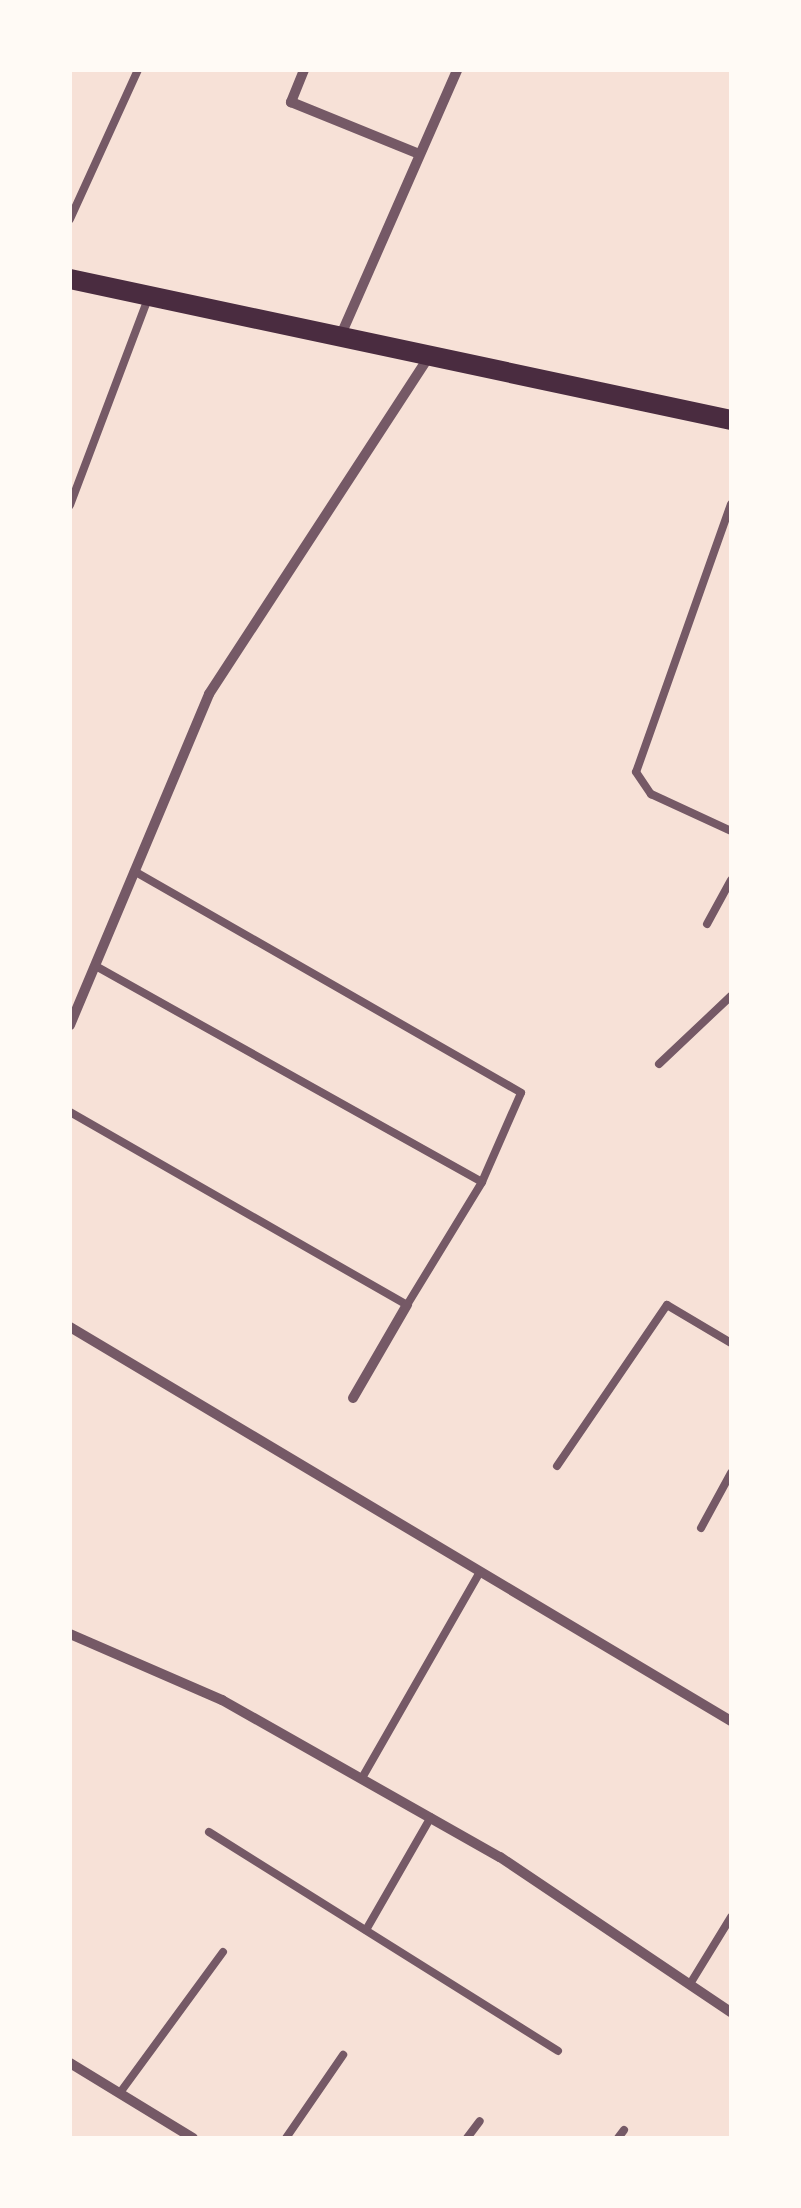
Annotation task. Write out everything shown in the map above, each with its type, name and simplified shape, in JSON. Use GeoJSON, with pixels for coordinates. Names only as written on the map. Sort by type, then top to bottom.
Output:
{"type":"FeatureCollection","features":[{"type":"Feature","properties":{"kind":"main road"},"geometry":{"type":"LineString","coordinates":[[70,278],[428,358],[731,420]]}},
{"type":"Feature","properties":{"kind":"street"},"geometry":{"type":"LineString","coordinates":[[304,70],[291,102],[419,154]]}},
{"type":"Feature","properties":{"kind":"street"},"geometry":{"type":"LineString","coordinates":[[340,338],[457,70]]}},
{"type":"Feature","properties":{"kind":"street"},"geometry":{"type":"LineString","coordinates":[[70,1025],[98,967],[209,694],[428,358]]}},
{"type":"Feature","properties":{"kind":"street"},"geometry":{"type":"LineString","coordinates":[[352,1398],[407,1305]]}},
{"type":"Feature","properties":{"kind":"street"},"geometry":{"type":"LineString","coordinates":[[70,1327],[731,1721]]}},
{"type":"Feature","properties":{"kind":"street"},"geometry":{"type":"LineString","coordinates":[[70,1634],[222,1700],[362,1778],[431,1818],[731,2012]]}},
{"type":"Feature","properties":{"kind":"street"},"geometry":{"type":"LineString","coordinates":[[70,2064],[122,2090],[193,2138]]}},
{"type":"Feature","properties":{"kind":"lane"},"geometry":{"type":"LineString","coordinates":[[70,219],[138,70]]}},
{"type":"Feature","properties":{"kind":"lane"},"geometry":{"type":"LineString","coordinates":[[70,505],[149,296]]}},
{"type":"Feature","properties":{"kind":"lane"},"geometry":{"type":"LineString","coordinates":[[731,504],[636,772],[650,794],[731,832]]}},
{"type":"Feature","properties":{"kind":"lane"},"geometry":{"type":"LineString","coordinates":[[70,1112],[407,1305],[482,1182],[521,1092],[134,871]]}},
{"type":"Feature","properties":{"kind":"lane"},"geometry":{"type":"LineString","coordinates":[[729,884],[731,901]]}},
{"type":"Feature","properties":{"kind":"lane"},"geometry":{"type":"LineString","coordinates":[[707,924],[729,884]]}},
{"type":"Feature","properties":{"kind":"lane"},"geometry":{"type":"LineString","coordinates":[[98,967],[482,1182]]}},
{"type":"Feature","properties":{"kind":"lane"},"geometry":{"type":"LineString","coordinates":[[660,1064],[731,996]]}},
{"type":"Feature","properties":{"kind":"lane"},"geometry":{"type":"LineString","coordinates":[[558,1466],[667,1304],[731,1344]]}},
{"type":"Feature","properties":{"kind":"lane"},"geometry":{"type":"LineString","coordinates":[[701,1528],[731,1473]]}},
{"type":"Feature","properties":{"kind":"lane"},"geometry":{"type":"LineString","coordinates":[[362,1778],[480,1572]]}},
{"type":"Feature","properties":{"kind":"lane"},"geometry":{"type":"LineString","coordinates":[[366,1930],[431,1818]]}},
{"type":"Feature","properties":{"kind":"lane"},"geometry":{"type":"LineString","coordinates":[[209,1832],[558,2051]]}},
{"type":"Feature","properties":{"kind":"lane"},"geometry":{"type":"LineString","coordinates":[[690,1984],[731,1918]]}},
{"type":"Feature","properties":{"kind":"lane"},"geometry":{"type":"LineString","coordinates":[[122,2090],[222,1952]]}},
{"type":"Feature","properties":{"kind":"lane"},"geometry":{"type":"LineString","coordinates":[[286,2138],[343,2054]]}},
{"type":"Feature","properties":{"kind":"lane"},"geometry":{"type":"LineString","coordinates":[[467,2138],[480,2121]]}},
{"type":"Feature","properties":{"kind":"lane"},"geometry":{"type":"LineString","coordinates":[[618,2138],[624,2130]]}}]}
